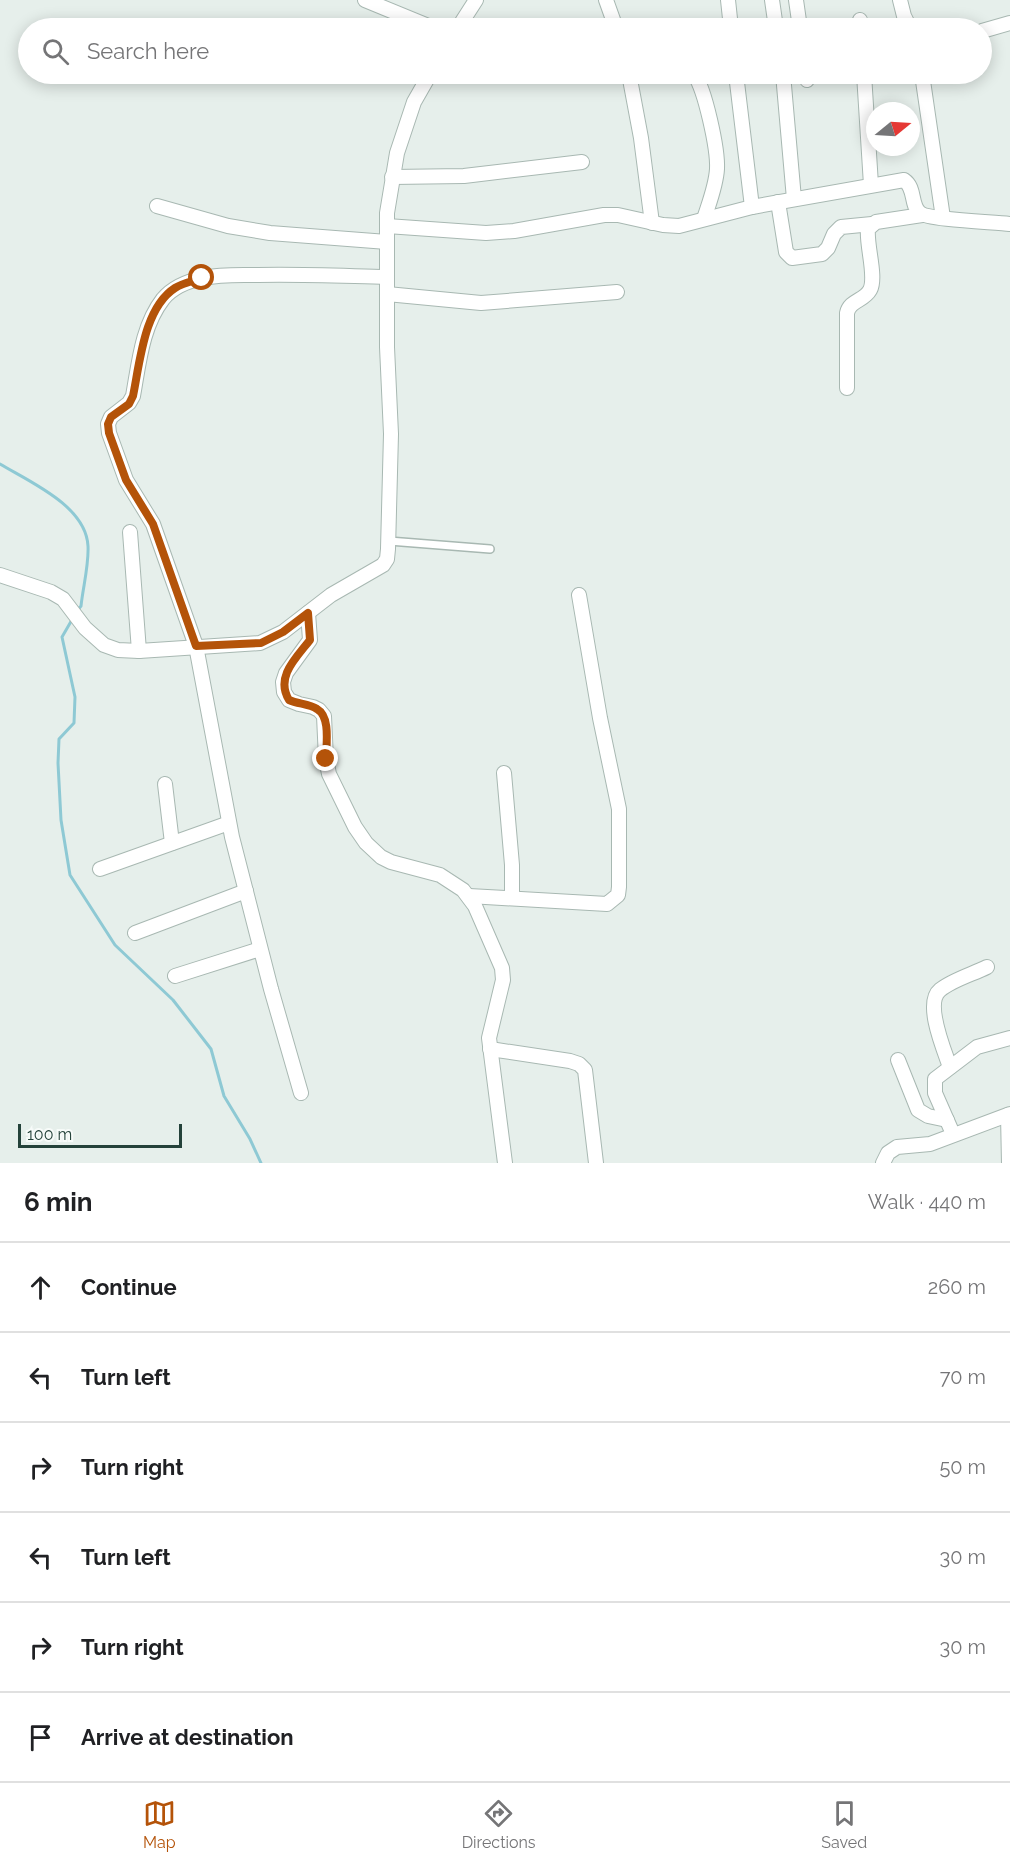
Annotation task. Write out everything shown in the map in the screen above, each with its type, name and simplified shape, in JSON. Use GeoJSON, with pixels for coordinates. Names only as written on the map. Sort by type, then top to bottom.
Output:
{"type":"FeatureCollection","features":[{"type":"Feature","properties":{"kind":"street"},"geometry":{"type":"LineString","coordinates":[[365,0],[409,18]]}},
{"type":"Feature","properties":{"kind":"street"},"geometry":{"type":"LineString","coordinates":[[465,18],[477,0]]}},
{"type":"Feature","properties":{"kind":"street"},"geometry":{"type":"LineString","coordinates":[[606,0],[612,18]]}},
{"type":"Feature","properties":{"kind":"street"},"geometry":{"type":"LineString","coordinates":[[728,0],[730,18]]}},
{"type":"Feature","properties":{"kind":"street"},"geometry":{"type":"LineString","coordinates":[[772,0],[775,18]]}},
{"type":"Feature","properties":{"kind":"street"},"geometry":{"type":"LineString","coordinates":[[796,0],[799,18]]}},
{"type":"Feature","properties":{"kind":"street"},"geometry":{"type":"LineString","coordinates":[[900,0],[905,18]]}},
{"type":"Feature","properties":{"kind":"street"},"geometry":{"type":"LineString","coordinates":[[992,28],[1010,23]]}},
{"type":"Feature","properties":{"kind":"street"},"geometry":{"type":"LineString","coordinates":[[0,575],[51,592],[63,599],[85,628],[104,645],[118,650],[139,651],[261,643],[283,632],[331,596],[383,565],[387,558],[389,540],[391,434],[387,347],[387,226],[397,153],[414,102],[424,84]]}},
{"type":"Feature","properties":{"kind":"street"},"geometry":{"type":"LineString","coordinates":[[630,84],[641,138],[652,223]]}},
{"type":"Feature","properties":{"kind":"street"},"geometry":{"type":"LineString","coordinates":[[700,84],[717,160],[716,179],[705,219]]}},
{"type":"Feature","properties":{"kind":"street"},"geometry":{"type":"LineString","coordinates":[[737,84],[752,207]]}},
{"type":"Feature","properties":{"kind":"street"},"geometry":{"type":"LineString","coordinates":[[784,84],[794,199]]}},
{"type":"Feature","properties":{"kind":"street"},"geometry":{"type":"LineString","coordinates":[[865,84],[871,185]]}},
{"type":"Feature","properties":{"kind":"street"},"geometry":{"type":"LineString","coordinates":[[923,84],[943,218]]}},
{"type":"Feature","properties":{"kind":"street"},"geometry":{"type":"LineString","coordinates":[[392,177],[464,176],[582,162]]}},
{"type":"Feature","properties":{"kind":"street"},"geometry":{"type":"LineString","coordinates":[[387,226],[486,233],[514,231],[604,215],[618,215],[652,223],[679,226],[752,207],[897,181],[907,182],[916,208],[922,215]]}},
{"type":"Feature","properties":{"kind":"street"},"geometry":{"type":"LineString","coordinates":[[778,202],[786,252],[792,258],[822,254],[841,227],[922,215],[1010,224]]}},
{"type":"Feature","properties":{"kind":"street"},"geometry":{"type":"LineString","coordinates":[[157,206],[228,226],[270,233],[387,242]]}},
{"type":"Feature","properties":{"kind":"street"},"geometry":{"type":"LineString","coordinates":[[847,388],[847,313],[851,304],[866,295],[872,287],[867,234],[872,224]]}},
{"type":"Feature","properties":{"kind":"street"},"geometry":{"type":"LineString","coordinates":[[301,1093],[260,949],[229,823],[196,646],[153,524],[126,480],[109,433],[108,424],[111,417],[129,404],[133,396],[145,334],[164,297],[174,289],[202,278],[222,276],[295,274],[387,277]]}},
{"type":"Feature","properties":{"kind":"street"},"geometry":{"type":"LineString","coordinates":[[387,294],[481,303],[617,292]]}},
{"type":"Feature","properties":{"kind":"street"},"geometry":{"type":"LineString","coordinates":[[130,532],[139,651]]}},
{"type":"Feature","properties":{"kind":"street"},"geometry":{"type":"LineString","coordinates":[[469,896],[607,904],[618,895],[620,887],[619,809],[600,718],[579,595]]}},
{"type":"Feature","properties":{"kind":"street"},"geometry":{"type":"LineString","coordinates":[[308,613],[310,640],[286,673],[284,692],[289,700],[313,707],[324,716],[329,774],[355,827],[366,843],[381,857],[440,875],[469,896],[502,968],[503,980],[492,1023],[490,1049],[505,1163]]}},
{"type":"Feature","properties":{"kind":"street"},"geometry":{"type":"LineString","coordinates":[[504,773],[512,865],[512,897]]}},
{"type":"Feature","properties":{"kind":"street"},"geometry":{"type":"LineString","coordinates":[[165,784],[171,843]]}},
{"type":"Feature","properties":{"kind":"street"},"geometry":{"type":"LineString","coordinates":[[100,869],[229,823]]}},
{"type":"Feature","properties":{"kind":"street"},"geometry":{"type":"LineString","coordinates":[[135,933],[246,891]]}},
{"type":"Feature","properties":{"kind":"street"},"geometry":{"type":"LineString","coordinates":[[175,976],[260,949]]}},
{"type":"Feature","properties":{"kind":"street"},"geometry":{"type":"LineString","coordinates":[[950,1067],[933,1011],[933,1001],[941,989],[987,967]]}},
{"type":"Feature","properties":{"kind":"street"},"geometry":{"type":"LineString","coordinates":[[953,1134],[935,1093],[935,1079],[977,1047],[1010,1038]]}},
{"type":"Feature","properties":{"kind":"street"},"geometry":{"type":"LineString","coordinates":[[490,1049],[570,1062],[579,1064],[585,1070],[596,1163]]}},
{"type":"Feature","properties":{"kind":"street"},"geometry":{"type":"LineString","coordinates":[[898,1060],[918,1110],[928,1116],[947,1120]]}},
{"type":"Feature","properties":{"kind":"street"},"geometry":{"type":"LineString","coordinates":[[883,1163],[888,1153],[897,1148],[930,1144],[1009,1114],[1009,1163]]}},
{"type":"Feature","properties":{"kind":"lane"},"geometry":{"type":"LineString","coordinates":[[389,540],[490,549]]}},
{"type":"Feature","properties":{"kind":"waterway"},"geometry":{"type":"LineString","coordinates":[[0,464],[40,487],[67,507],[78,519],[85,532],[88,561],[81,606],[76,612]]}},
{"type":"Feature","properties":{"kind":"waterway"},"geometry":{"type":"LineString","coordinates":[[73,618],[62,637],[75,697],[74,723],[59,739],[58,763],[61,820],[70,875],[115,945],[173,1000],[211,1049],[224,1096],[250,1139],[261,1163]]}},
{"type":"Feature","properties":{"kind":"route"},"geometry":{"type":"LineString","coordinates":[[202,278],[174,289],[164,297],[155,311],[145,334],[133,396],[129,404],[111,417],[108,424],[109,433],[126,480],[153,524],[196,646],[261,643],[283,632],[308,613],[310,640],[286,673],[284,692],[289,700],[313,707],[324,716],[326,759]]}}]}
